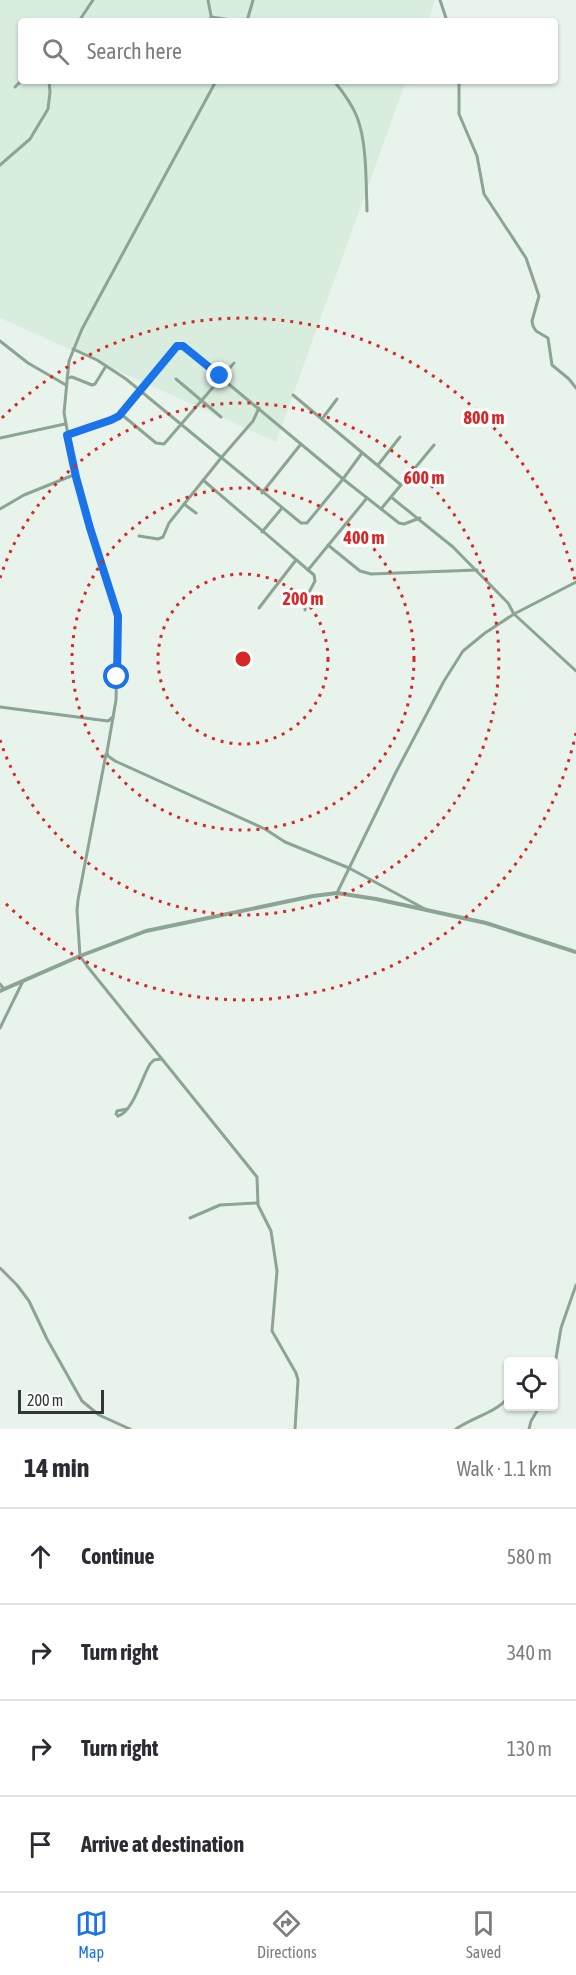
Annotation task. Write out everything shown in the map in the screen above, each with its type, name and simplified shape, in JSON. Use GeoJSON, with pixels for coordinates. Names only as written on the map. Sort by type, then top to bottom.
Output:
{"type":"FeatureCollection","features":[{"type":"Feature","properties":{"kind":"street"},"geometry":{"type":"LineString","coordinates":[[80,18],[93,0]]}},
{"type":"Feature","properties":{"kind":"street"},"geometry":{"type":"LineString","coordinates":[[208,0],[212,18]]}},
{"type":"Feature","properties":{"kind":"street"},"geometry":{"type":"LineString","coordinates":[[248,18],[253,0]]}},
{"type":"Feature","properties":{"kind":"street"},"geometry":{"type":"LineString","coordinates":[[440,0],[446,18]]}},
{"type":"Feature","properties":{"kind":"street"},"geometry":{"type":"LineString","coordinates":[[15,87],[18,84]]}},
{"type":"Feature","properties":{"kind":"street"},"geometry":{"type":"LineString","coordinates":[[0,165],[30,139],[48,109],[49,84]]}},
{"type":"Feature","properties":{"kind":"street"},"geometry":{"type":"LineString","coordinates":[[214,84],[93,307],[74,349],[67,378],[64,413],[67,435],[94,543],[118,616],[114,716],[77,910],[81,956],[102,987],[256,1174],[257,1203],[271,1230],[276,1269],[272,1333],[298,1380],[295,1429]]}},
{"type":"Feature","properties":{"kind":"street"},"geometry":{"type":"LineString","coordinates":[[336,84],[346,96],[358,119],[364,154],[367,211]]}},
{"type":"Feature","properties":{"kind":"street"},"geometry":{"type":"LineString","coordinates":[[459,84],[459,114],[477,156],[484,194],[524,253],[538,293],[539,302],[532,321],[533,326],[548,338],[552,365],[576,388]]}},
{"type":"Feature","properties":{"kind":"street"},"geometry":{"type":"LineString","coordinates":[[0,341],[28,363],[66,385]]}},
{"type":"Feature","properties":{"kind":"street"},"geometry":{"type":"LineString","coordinates":[[67,435],[111,420],[121,414],[174,348],[179,345],[399,523],[404,524],[420,518]]}},
{"type":"Feature","properties":{"kind":"street"},"geometry":{"type":"LineString","coordinates":[[74,349],[106,366],[140,391],[301,523],[307,523],[362,453]]}},
{"type":"Feature","properties":{"kind":"street"},"geometry":{"type":"LineString","coordinates":[[121,414],[161,445],[220,376],[234,363]]}},
{"type":"Feature","properties":{"kind":"street"},"geometry":{"type":"LineString","coordinates":[[67,378],[72,377],[92,385],[95,384],[106,366]]}},
{"type":"Feature","properties":{"kind":"street"},"geometry":{"type":"LineString","coordinates":[[176,379],[221,417]]}},
{"type":"Feature","properties":{"kind":"street"},"geometry":{"type":"LineString","coordinates":[[293,395],[401,485]]}},
{"type":"Feature","properties":{"kind":"street"},"geometry":{"type":"LineString","coordinates":[[322,419],[337,399]]}},
{"type":"Feature","properties":{"kind":"street"},"geometry":{"type":"LineString","coordinates":[[139,536],[159,539],[163,537],[169,523],[253,421],[259,408]]}},
{"type":"Feature","properties":{"kind":"street"},"geometry":{"type":"LineString","coordinates":[[0,438],[65,424]]}},
{"type":"Feature","properties":{"kind":"street"},"geometry":{"type":"LineString","coordinates":[[378,465],[400,437]]}},
{"type":"Feature","properties":{"kind":"street"},"geometry":{"type":"LineString","coordinates":[[262,493],[301,444]]}},
{"type":"Feature","properties":{"kind":"street"},"geometry":{"type":"LineString","coordinates":[[381,509],[434,445]]}},
{"type":"Feature","properties":{"kind":"street"},"geometry":{"type":"LineString","coordinates":[[0,509],[24,495],[76,474]]}},
{"type":"Feature","properties":{"kind":"street"},"geometry":{"type":"LineString","coordinates":[[203,480],[316,578],[306,598],[305,610]]}},
{"type":"Feature","properties":{"kind":"street"},"geometry":{"type":"LineString","coordinates":[[391,497],[420,518],[477,570],[508,603],[514,614],[576,671]]}},
{"type":"Feature","properties":{"kind":"street"},"geometry":{"type":"LineString","coordinates":[[308,570],[367,498]]}},
{"type":"Feature","properties":{"kind":"street"},"geometry":{"type":"LineString","coordinates":[[184,504],[196,513]]}},
{"type":"Feature","properties":{"kind":"street"},"geometry":{"type":"LineString","coordinates":[[262,532],[282,508]]}},
{"type":"Feature","properties":{"kind":"street"},"geometry":{"type":"LineString","coordinates":[[328,545],[360,571],[371,574],[477,570]]}},
{"type":"Feature","properties":{"kind":"street"},"geometry":{"type":"LineString","coordinates":[[259,608],[296,560]]}},
{"type":"Feature","properties":{"kind":"street"},"geometry":{"type":"LineString","coordinates":[[337,893],[395,774],[463,651],[514,614],[576,582]]}},
{"type":"Feature","properties":{"kind":"street"},"geometry":{"type":"LineString","coordinates":[[0,707],[108,721],[114,716]]}},
{"type":"Feature","properties":{"kind":"street"},"geometry":{"type":"LineString","coordinates":[[108,721],[112,727]]}},
{"type":"Feature","properties":{"kind":"street"},"geometry":{"type":"LineString","coordinates":[[107,752],[108,756],[115,761],[265,829],[285,842],[350,868],[429,911]]}},
{"type":"Feature","properties":{"kind":"street"},"geometry":{"type":"LineString","coordinates":[[0,984],[2,990],[81,956],[158,928],[337,893],[486,922],[576,952]]}},
{"type":"Feature","properties":{"kind":"street"},"geometry":{"type":"LineString","coordinates":[[0,1028],[23,981]]}},
{"type":"Feature","properties":{"kind":"street"},"geometry":{"type":"LineString","coordinates":[[127,1109],[150,1064],[154,1060],[161,1059]]}},
{"type":"Feature","properties":{"kind":"street"},"geometry":{"type":"LineString","coordinates":[[190,1218],[221,1205],[257,1203]]}},
{"type":"Feature","properties":{"kind":"street"},"geometry":{"type":"LineString","coordinates":[[0,1268],[29,1301],[47,1339],[82,1401],[99,1415],[130,1429]]}},
{"type":"Feature","properties":{"kind":"street"},"geometry":{"type":"LineString","coordinates":[[556,1357],[561,1328],[576,1285]]}},
{"type":"Feature","properties":{"kind":"street"},"geometry":{"type":"LineString","coordinates":[[456,1429],[504,1403]]}},
{"type":"Feature","properties":{"kind":"street"},"geometry":{"type":"LineString","coordinates":[[529,1429],[537,1411]]}},
{"type":"Feature","properties":{"kind":"shaded area"},"geometry":{"type":"Polygon","coordinates":[[[0,0],[435,0],[429,18],[18,18],[18,84],[405,84],[276,442],[0,318],[0,0]]]}},
{"type":"Feature","properties":{"kind":"route"},"geometry":{"type":"LineString","coordinates":[[117,677],[118,616],[90,528],[67,435],[119,416],[174,348],[179,345],[220,376]]}}]}
